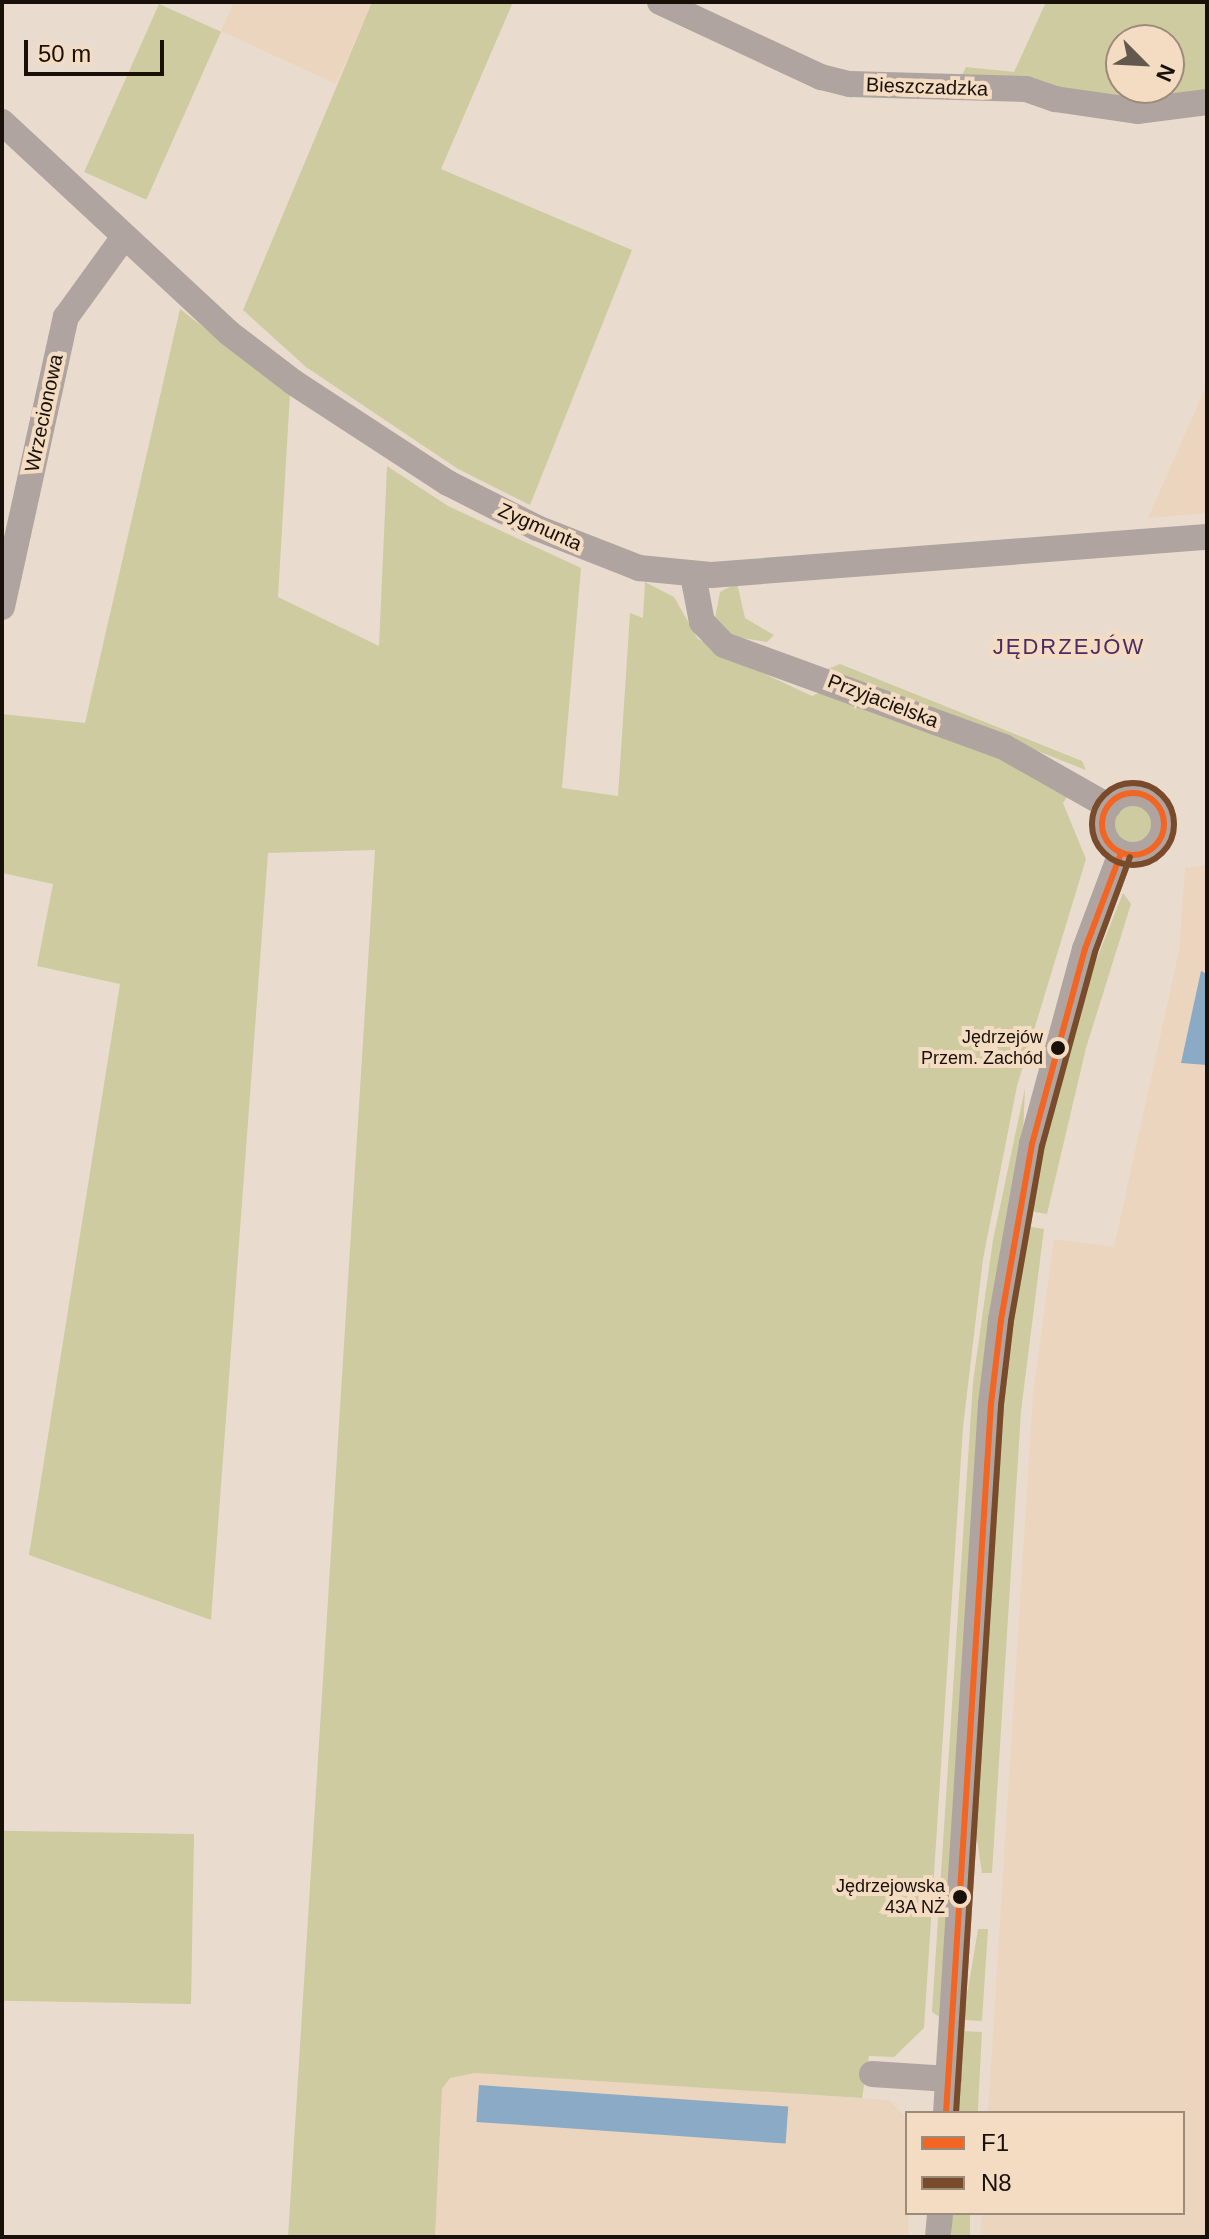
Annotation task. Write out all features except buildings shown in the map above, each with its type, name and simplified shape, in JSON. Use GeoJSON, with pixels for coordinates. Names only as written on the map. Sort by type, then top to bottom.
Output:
{"type":"FeatureCollection","features":[{"type":"Feature","properties":{"kind":"street","name":"Bieszczadzka"},"geometry":{"type":"LineString","coordinates":[[660,2],[821,77],[850,84],[1026,89],[1055,99],[1137,111],[1207,102]]}},
{"type":"Feature","properties":{"kind":"street","name":"Zygmunta"},"geometry":{"type":"LineString","coordinates":[[2,122],[240,341],[424,470],[537,528],[639,568],[693,575],[1207,537]]}},
{"type":"Feature","properties":{"kind":"street","name":"Wrzecionowa"},"geometry":{"type":"LineString","coordinates":[[2,607],[66,317],[99,264],[124,237]]}},
{"type":"Feature","properties":{"kind":"street","name":"Przyjacielska"},"geometry":{"type":"LineString","coordinates":[[693,575],[702,622],[724,645],[1004,747],[1108,806]]}},
{"type":"Feature","properties":{"kind":"street"},"geometry":{"type":"LineString","coordinates":[[1139,793],[1154,801],[1163,815],[1163,833],[1154,848],[1138,855],[1121,853],[1103,833],[1108,806],[1121,795],[1139,793]]}},
{"type":"Feature","properties":{"kind":"street"},"geometry":{"type":"LineString","coordinates":[[946,2111],[991,1404],[1001,1320],[1032,1144],[1085,949],[1121,853]]}},
{"type":"Feature","properties":{"kind":"street"},"geometry":{"type":"LineString","coordinates":[[872,2074],[949,2079]]}},
{"type":"Feature","properties":{"kind":"street"},"geometry":{"type":"LineString","coordinates":[[938,2237],[940,2215]]}},
{"type":"Feature","properties":{"kind":"shaded area"},"geometry":{"type":"Polygon","coordinates":[[[234,2],[372,2],[336,84],[221,31],[234,2]]]}},
{"type":"Feature","properties":{"kind":"shaded area"},"geometry":{"type":"Polygon","coordinates":[[[372,2],[513,2],[441,169],[632,250],[530,505],[458,469],[306,367],[243,310],[372,2]]]}},
{"type":"Feature","properties":{"kind":"shaded area"},"geometry":{"type":"Polygon","coordinates":[[[1046,2],[1207,2],[1207,102],[1185,101],[1185,24],[1105,24],[1105,97],[954,90],[966,67],[1014,72],[1046,2]]]}},
{"type":"Feature","properties":{"kind":"shaded area"},"geometry":{"type":"Polygon","coordinates":[[[159,4],[221,32],[146,200],[84,172],[159,4]]]}},
{"type":"Feature","properties":{"kind":"shaded area"},"geometry":{"type":"Polygon","coordinates":[[[180,309],[290,394],[278,597],[379,646],[387,466],[448,506],[581,568],[562,788],[618,796],[630,613],[643,618],[645,582],[674,597],[698,639],[741,663],[812,696],[826,690],[998,755],[1067,797],[1063,803],[1086,859],[1017,1086],[983,1259],[963,1427],[924,2028],[894,2057],[869,2056],[862,2098],[475,2073],[450,2078],[442,2089],[435,2237],[288,2237],[375,850],[268,853],[211,1620],[29,1555],[120,984],[37,966],[53,884],[2,873],[2,714],[85,723],[180,309]]]}},
{"type":"Feature","properties":{"kind":"shaded area"},"geometry":{"type":"Polygon","coordinates":[[[1207,384],[1207,513],[1148,518],[1207,384]]]}},
{"type":"Feature","properties":{"kind":"shaded area"},"geometry":{"type":"Polygon","coordinates":[[[737,583],[745,618],[774,635],[767,642],[730,636],[715,618],[720,592],[737,583]]]}},
{"type":"Feature","properties":{"kind":"shaded area"},"geometry":{"type":"Polygon","coordinates":[[[840,664],[1082,761],[1086,770],[828,669],[840,664]]]}},
{"type":"Feature","properties":{"kind":"shaded area"},"geometry":{"type":"Polygon","coordinates":[[[1132,805],[1146,811],[1152,825],[1146,839],[1132,845],[1118,839],[1112,825],[1118,811],[1132,805]]]}},
{"type":"Feature","properties":{"kind":"shaded area"},"geometry":{"type":"Polygon","coordinates":[[[1207,865],[1207,2237],[980,2237],[982,2215],[1185,2215],[1185,2111],[988,2111],[1033,1394],[1054,1239],[1114,1247],[1179,951],[1185,868],[1207,865]]]}},
{"type":"Feature","properties":{"kind":"shaded area"},"geometry":{"type":"Polygon","coordinates":[[[1123,893],[1131,904],[1086,1048],[1047,1214],[1035,1212],[1031,1206],[1049,1124],[1091,973],[1123,893]]]}},
{"type":"Feature","properties":{"kind":"shaded area"},"geometry":{"type":"Polygon","coordinates":[[[1025,1088],[941,2018],[932,2012],[973,1382],[993,1240],[1025,1088]]]}},
{"type":"Feature","properties":{"kind":"shaded area"},"geometry":{"type":"Polygon","coordinates":[[[1032,1227],[1044,1229],[1021,1411],[992,1873],[982,1873],[976,1833],[1001,1419],[1027,1230],[1032,1227]]]}},
{"type":"Feature","properties":{"kind":"shaded area"},"geometry":{"type":"Polygon","coordinates":[[[2,1831],[194,1834],[191,2004],[2,2001],[2,1831]]]}},
{"type":"Feature","properties":{"kind":"shaded area"},"geometry":{"type":"Polygon","coordinates":[[[978,1929],[988,1929],[982,2021],[963,2020],[978,1929]]]}},
{"type":"Feature","properties":{"kind":"shaded area"},"geometry":{"type":"Polygon","coordinates":[[[963,2031],[982,2032],[978,2111],[959,2111],[963,2031]]]}},
{"type":"Feature","properties":{"kind":"shaded area"},"geometry":{"type":"Polygon","coordinates":[[[475,2073],[889,2100],[905,2117],[905,2215],[909,2215],[909,2237],[435,2237],[442,2089],[450,2078],[475,2073]]]}},
{"type":"Feature","properties":{"kind":"shaded area"},"geometry":{"type":"Polygon","coordinates":[[[952,2215],[970,2215],[970,2237],[952,2237],[952,2215]]]}},
{"type":"Feature","properties":{"kind":"water"},"geometry":{"type":"Polygon","coordinates":[[[1201,971],[1207,974],[1207,1065],[1181,1063],[1201,971]]]}},
{"type":"Feature","properties":{"kind":"water"},"geometry":{"type":"Polygon","coordinates":[[[479,2085],[788,2107],[786,2144],[476,2122],[479,2085]]]}},
{"type":"Feature","properties":{"kind":"transit line","name":"N8"},"geometry":{"type":"LineString","coordinates":[[1133,783],[1149,786],[1162,795],[1171,808],[1174,824],[1171,840],[1162,853],[1149,862],[1133,865],[1117,862],[1104,853],[1095,840],[1092,824],[1095,808],[1104,795],[1117,786],[1133,783]]}},
{"type":"Feature","properties":{"kind":"transit line","name":"F1"},"geometry":{"type":"LineString","coordinates":[[1133,793],[1145,795],[1155,802],[1162,812],[1164,824],[1162,836],[1155,846],[1145,853],[1133,855],[1121,853],[1111,846],[1104,836],[1102,824],[1104,812],[1111,802],[1121,795],[1133,793]]}},
{"type":"Feature","properties":{"kind":"transit line","name":"F1"},"geometry":{"type":"LineString","coordinates":[[946,2111],[991,1404],[1001,1320],[1032,1144],[1085,949],[1121,853]]}},
{"type":"Feature","properties":{"kind":"transit line","name":"N8"},"geometry":{"type":"LineString","coordinates":[[956,2111],[1001,1405],[1011,1321],[1042,1146],[1095,952],[1130,857]]}},
{"type":"Feature","properties":{"kind":"place","name":"Jędrzejów Przem. Zachód"},"geometry":{"type":"Point","coordinates":[1058,1048]}},
{"type":"Feature","properties":{"kind":"place","name":"Jędrzejowska 43A NŻ"},"geometry":{"type":"Point","coordinates":[960,1897]}},
{"type":"Feature","properties":{"kind":"district","name":"JĘDRZEJÓW"},"geometry":{"type":"Point","coordinates":[1069,647]}}]}
